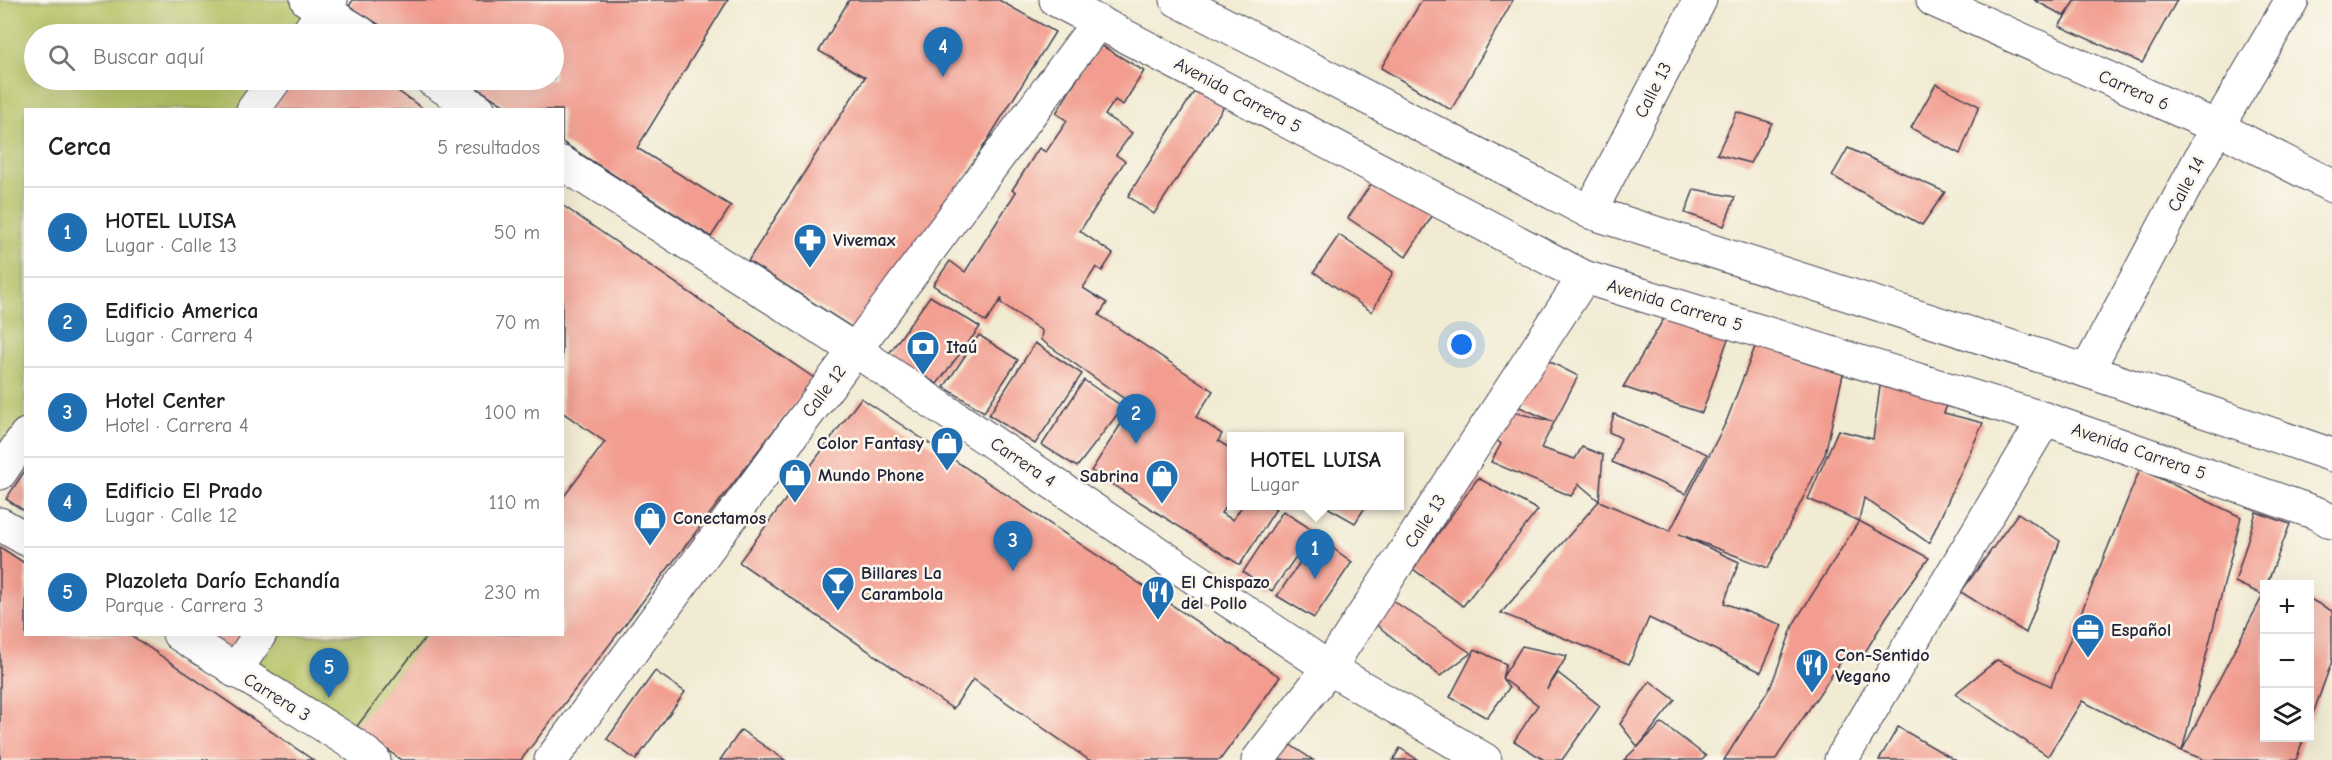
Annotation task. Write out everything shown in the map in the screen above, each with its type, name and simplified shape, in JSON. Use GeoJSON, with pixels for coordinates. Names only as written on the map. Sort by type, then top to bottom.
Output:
{"type":"FeatureCollection","features":[{"type":"Feature","properties":{"kind":"street","name":"Avenida Carrera 5"},"geometry":{"type":"LineString","coordinates":[[1056,0],[1584,277],[2044,419],[2316,513],[2332,522]]}},
{"type":"Feature","properties":{"kind":"street"},"geometry":{"type":"LineString","coordinates":[[1177,0],[1590,212],[2087,371],[2332,455]]}},
{"type":"Feature","properties":{"kind":"street","name":"Calle 13"},"geometry":{"type":"LineString","coordinates":[[1590,212],[1700,0]]}},
{"type":"Feature","properties":{"kind":"street","name":"Carrera 6"},"geometry":{"type":"LineString","coordinates":[[1934,0],[2217,127],[2332,186]]}},
{"type":"Feature","properties":{"kind":"street","name":"Calle 14"},"geometry":{"type":"LineString","coordinates":[[2087,371],[2217,127],[2292,0]]}},
{"type":"Feature","properties":{"kind":"street"},"geometry":{"type":"LineString","coordinates":[[317,11],[342,24]]}},
{"type":"Feature","properties":{"kind":"street","name":"Calle 12"},"geometry":{"type":"LineString","coordinates":[[551,760],[1098,22]]}},
{"type":"Feature","properties":{"kind":"street"},"geometry":{"type":"LineString","coordinates":[[254,108],[268,90]]}},
{"type":"Feature","properties":{"kind":"street"},"geometry":{"type":"LineString","coordinates":[[448,90],[476,108]]}},
{"type":"Feature","properties":{"kind":"street","name":"Carrera 4"},"geometry":{"type":"LineString","coordinates":[[564,164],[855,350],[1329,668],[1485,760]]}},
{"type":"Feature","properties":{"kind":"street","name":"Calle 13"},"geometry":{"type":"LineString","coordinates":[[1257,760],[1329,668],[1584,277]]}},
{"type":"Feature","properties":{"kind":"street"},"geometry":{"type":"LineString","coordinates":[[1841,760],[2044,419]]}},
{"type":"Feature","properties":{"kind":"street"},"geometry":{"type":"LineString","coordinates":[[0,472],[24,438]]}},
{"type":"Feature","properties":{"kind":"street"},"geometry":{"type":"LineString","coordinates":[[0,524],[24,538]]}},
{"type":"Feature","properties":{"kind":"street","name":"Carrera 3"},"geometry":{"type":"LineString","coordinates":[[182,636],[355,745],[374,760]]}},
{"type":"Feature","properties":{"kind":"street"},"geometry":{"type":"LineString","coordinates":[[235,671],[259,636]]}},
{"type":"Feature","properties":{"kind":"green space"},"geometry":{"type":"Polygon","coordinates":[[[0,0],[307,0],[308,24],[24,24],[24,90],[269,90],[256,108],[24,108],[24,438],[0,474],[0,0]]]}},
{"type":"Feature","properties":{"kind":"green space"},"geometry":{"type":"Polygon","coordinates":[[[259,636],[427,636],[358,726],[355,745],[235,671],[259,636]]]}},
{"type":"Feature","properties":{"kind":"building"},"geometry":{"type":"Polygon","coordinates":[[[353,0],[728,0],[637,148],[731,206],[711,237],[564,143],[564,108],[508,108],[480,90],[564,90],[564,24],[378,24],[349,6],[353,0]]]}},
{"type":"Feature","properties":{"kind":"building"},"geometry":{"type":"Polygon","coordinates":[[[849,0],[999,0],[1055,32],[865,336],[748,261],[865,77],[819,51],[849,0]]]}},
{"type":"Feature","properties":{"kind":"building"},"geometry":{"type":"Polygon","coordinates":[[[1422,0],[1513,0],[1451,110],[1381,68],[1422,0]]]}},
{"type":"Feature","properties":{"kind":"building"},"geometry":{"type":"Polygon","coordinates":[[[2034,0],[2075,0],[2064,16],[2034,0]]]}},
{"type":"Feature","properties":{"kind":"building"},"geometry":{"type":"Polygon","coordinates":[[[2076,0],[2177,0],[2142,63],[2059,26],[2076,0]]]}},
{"type":"Feature","properties":{"kind":"building"},"geometry":{"type":"Polygon","coordinates":[[[1099,44],[1144,71],[1123,105],[1115,100],[1105,115],[1132,133],[1116,155],[1125,161],[1080,231],[1113,254],[1102,271],[1096,267],[1083,288],[1107,303],[1099,315],[1213,391],[1196,417],[1222,434],[1218,441],[1227,447],[1227,505],[1221,513],[1233,520],[1239,510],[1275,510],[1240,565],[1091,471],[1133,405],[1041,340],[1042,331],[1001,303],[1002,298],[986,322],[933,285],[950,261],[965,272],[1016,192],[1012,190],[1039,148],[1046,152],[1067,121],[1056,113],[1099,44]]]}},
{"type":"Feature","properties":{"kind":"building"},"geometry":{"type":"Polygon","coordinates":[[[1936,84],[1979,106],[1960,154],[1911,128],[1936,84]]]}},
{"type":"Feature","properties":{"kind":"building"},"geometry":{"type":"Polygon","coordinates":[[[1197,87],[1225,105],[1154,214],[1128,196],[1197,87]]]}},
{"type":"Feature","properties":{"kind":"building"},"geometry":{"type":"Polygon","coordinates":[[[285,90],[396,90],[422,108],[272,108],[285,90]]]}},
{"type":"Feature","properties":{"kind":"building"},"geometry":{"type":"Polygon","coordinates":[[[1737,112],[1772,123],[1750,163],[1717,154],[1737,112]]]}},
{"type":"Feature","properties":{"kind":"building"},"geometry":{"type":"Polygon","coordinates":[[[1848,148],[1945,192],[1922,225],[1832,176],[1848,148]]]}},
{"type":"Feature","properties":{"kind":"building"},"geometry":{"type":"Polygon","coordinates":[[[1371,184],[1434,213],[1406,257],[1348,218],[1371,184]]]}},
{"type":"Feature","properties":{"kind":"building"},"geometry":{"type":"Polygon","coordinates":[[[1694,189],[1735,197],[1724,226],[1685,213],[1694,189]]]}},
{"type":"Feature","properties":{"kind":"building"},"geometry":{"type":"Polygon","coordinates":[[[564,206],[814,378],[521,760],[401,760],[357,726],[426,636],[564,636],[564,496],[605,442],[564,413],[564,206]]]}},
{"type":"Feature","properties":{"kind":"building"},"geometry":{"type":"Polygon","coordinates":[[[1339,235],[1393,272],[1372,312],[1314,272],[1339,235]]]}},
{"type":"Feature","properties":{"kind":"building"},"geometry":{"type":"Polygon","coordinates":[[[930,296],[980,327],[937,384],[888,355],[930,296]]]}},
{"type":"Feature","properties":{"kind":"building"},"geometry":{"type":"Polygon","coordinates":[[[1669,310],[1730,333],[1702,413],[1623,387],[1669,310]]]}},
{"type":"Feature","properties":{"kind":"building"},"geometry":{"type":"Polygon","coordinates":[[[979,335],[1018,360],[984,412],[944,387],[979,335]]]}},
{"type":"Feature","properties":{"kind":"building"},"geometry":{"type":"Polygon","coordinates":[[[1757,342],[1845,365],[1825,454],[1768,568],[1679,534],[1739,562],[1724,603],[1782,625],[1761,672],[1649,618],[1629,664],[1501,613],[1599,501],[1670,531],[1726,422],[1757,342]]]}},
{"type":"Feature","properties":{"kind":"building"},"geometry":{"type":"Polygon","coordinates":[[[1035,343],[1082,374],[1035,444],[989,415],[1035,343]]]}},
{"type":"Feature","properties":{"kind":"building"},"geometry":{"type":"Polygon","coordinates":[[[1543,358],[1578,376],[1541,448],[1575,459],[1582,447],[1603,455],[1599,501],[1579,484],[1571,496],[1491,462],[1501,444],[1491,435],[1505,410],[1554,422],[1508,402],[1543,358]]]}},
{"type":"Feature","properties":{"kind":"building"},"geometry":{"type":"Polygon","coordinates":[[[1881,379],[1950,398],[1944,413],[1983,423],[1929,543],[1864,498],[1859,521],[1808,499],[1838,430],[1873,439],[1881,379]]]}},
{"type":"Feature","properties":{"kind":"building"},"geometry":{"type":"Polygon","coordinates":[[[1084,380],[1123,407],[1077,467],[1042,445],[1084,380]]]}},
{"type":"Feature","properties":{"kind":"building"},"geometry":{"type":"Polygon","coordinates":[[[861,398],[1280,677],[1220,760],[1089,760],[973,679],[953,709],[739,562],[861,398]]]}},
{"type":"Feature","properties":{"kind":"building"},"geometry":{"type":"Polygon","coordinates":[[[1614,414],[1707,454],[1686,494],[1612,462],[1621,438],[1609,432],[1614,414]]]}},
{"type":"Feature","properties":{"kind":"building"},"geometry":{"type":"Polygon","coordinates":[[[2140,469],[2241,517],[2182,751],[2082,701],[2048,756],[1955,694],[1997,660],[2051,686],[2140,469]]]}},
{"type":"Feature","properties":{"kind":"building"},"geometry":{"type":"Polygon","coordinates":[[[24,472],[24,511],[6,499],[24,472]]]}},
{"type":"Feature","properties":{"kind":"building"},"geometry":{"type":"Polygon","coordinates":[[[1478,478],[1538,510],[1463,606],[1413,569],[1478,478]]]}},
{"type":"Feature","properties":{"kind":"building"},"geometry":{"type":"Polygon","coordinates":[[[1332,510],[1363,510],[1355,523],[1332,510]]]}},
{"type":"Feature","properties":{"kind":"building"},"geometry":{"type":"Polygon","coordinates":[[[1283,511],[1314,531],[1272,591],[1243,572],[1283,511]]]}},
{"type":"Feature","properties":{"kind":"building"},"geometry":{"type":"Polygon","coordinates":[[[2256,512],[2290,524],[2269,580],[2260,580],[2260,594],[2235,582],[2256,512]]]}},
{"type":"Feature","properties":{"kind":"building"},"geometry":{"type":"Polygon","coordinates":[[[2018,513],[2060,541],[2026,633],[1961,592],[2018,513]]]}},
{"type":"Feature","properties":{"kind":"building"},"geometry":{"type":"Polygon","coordinates":[[[1859,521],[1929,558],[1887,616],[1861,659],[1848,651],[1775,760],[1724,760],[1771,686],[1794,623],[1859,521]]]}},
{"type":"Feature","properties":{"kind":"building"},"geometry":{"type":"Polygon","coordinates":[[[1317,537],[1352,562],[1314,618],[1277,596],[1317,537]]]}},
{"type":"Feature","properties":{"kind":"building"},"geometry":{"type":"Polygon","coordinates":[[[0,547],[24,563],[24,636],[132,636],[313,760],[0,760],[0,547]]]}},
{"type":"Feature","properties":{"kind":"building"},"geometry":{"type":"Polygon","coordinates":[[[1392,600],[1471,653],[1440,676],[1373,622],[1392,600]]]}},
{"type":"Feature","properties":{"kind":"building"},"geometry":{"type":"Polygon","coordinates":[[[2260,601],[2260,742],[2303,742],[2296,760],[2205,760],[2182,751],[2260,601]]]}},
{"type":"Feature","properties":{"kind":"building"},"geometry":{"type":"Polygon","coordinates":[[[2314,601],[2332,611],[2332,661],[2314,711],[2314,601]]]}},
{"type":"Feature","properties":{"kind":"building"},"geometry":{"type":"Polygon","coordinates":[[[211,636],[243,636],[232,651],[211,636]]]}},
{"type":"Feature","properties":{"kind":"building"},"geometry":{"type":"Polygon","coordinates":[[[1522,646],[1567,656],[1547,689],[1558,673],[1600,706],[1562,760],[1544,760],[1514,741],[1538,705],[1502,678],[1522,646]]]}},
{"type":"Feature","properties":{"kind":"building"},"geometry":{"type":"Polygon","coordinates":[[[1475,649],[1506,664],[1502,678],[1509,688],[1487,718],[1450,697],[1475,649]]]}},
{"type":"Feature","properties":{"kind":"building"},"geometry":{"type":"Polygon","coordinates":[[[655,671],[685,692],[636,760],[607,739],[655,671]]]}},
{"type":"Feature","properties":{"kind":"building"},"geometry":{"type":"Polygon","coordinates":[[[1650,681],[1675,700],[1638,747],[1620,724],[1650,681]]]}},
{"type":"Feature","properties":{"kind":"building"},"geometry":{"type":"Polygon","coordinates":[[[1662,723],[1706,756],[1702,760],[1624,760],[1662,723]]]}},
{"type":"Feature","properties":{"kind":"building"},"geometry":{"type":"Polygon","coordinates":[[[1898,727],[1955,760],[1879,760],[1898,727]]]}},
{"type":"Feature","properties":{"kind":"building"},"geometry":{"type":"Polygon","coordinates":[[[741,730],[785,760],[720,760],[741,730]]]}},
{"type":"Feature","properties":{"kind":"building"},"geometry":{"type":"Polygon","coordinates":[[[1283,740],[1313,760],[1275,760],[1283,740]]]}},
{"type":"Feature","properties":{"kind":"building"},"geometry":{"type":"Polygon","coordinates":[[[1400,748],[1418,760],[1393,760],[1400,748]]]}},
{"type":"Feature","properties":{"kind":"place","name":"Edificio El Prado"},"geometry":{"type":"Point","coordinates":[943,77]}},
{"type":"Feature","properties":{"kind":"place","name":"Vivemax"},"geometry":{"type":"Point","coordinates":[810,269]}},
{"type":"Feature","properties":{"kind":"place","name":"Itaú"},"geometry":{"type":"Point","coordinates":[923,376]}},
{"type":"Feature","properties":{"kind":"place","name":"Edificio America"},"geometry":{"type":"Point","coordinates":[1136,444]}},
{"type":"Feature","properties":{"kind":"place","name":"Color Fantasy"},"geometry":{"type":"Point","coordinates":[947,472]}},
{"type":"Feature","properties":{"kind":"place","name":"Mundo Phone"},"geometry":{"type":"Point","coordinates":[795,504]}},
{"type":"Feature","properties":{"kind":"place","name":"Sabrina"},"geometry":{"type":"Point","coordinates":[1162,505]}},
{"type":"Feature","properties":{"kind":"place","name":"Conectamos"},"geometry":{"type":"Point","coordinates":[650,547]}},
{"type":"Feature","properties":{"kind":"place","name":"Hotel Center"},"geometry":{"type":"Point","coordinates":[1013,571]}},
{"type":"Feature","properties":{"kind":"place","name":"HOTEL LUISA"},"geometry":{"type":"Point","coordinates":[1315,579]}},
{"type":"Feature","properties":{"kind":"place","name":"Billares La Carambola"},"geometry":{"type":"Point","coordinates":[838,612]}},
{"type":"Feature","properties":{"kind":"place","name":"El Chispazo del Pollo"},"geometry":{"type":"Point","coordinates":[1158,621]}},
{"type":"Feature","properties":{"kind":"place","name":"Español"},"geometry":{"type":"Point","coordinates":[2088,659]}},
{"type":"Feature","properties":{"kind":"place","name":"Con-Sentido Vegano"},"geometry":{"type":"Point","coordinates":[1812,694]}},
{"type":"Feature","properties":{"kind":"place","name":"Plazoleta Darío Echandía"},"geometry":{"type":"Point","coordinates":[329,698]}}]}
